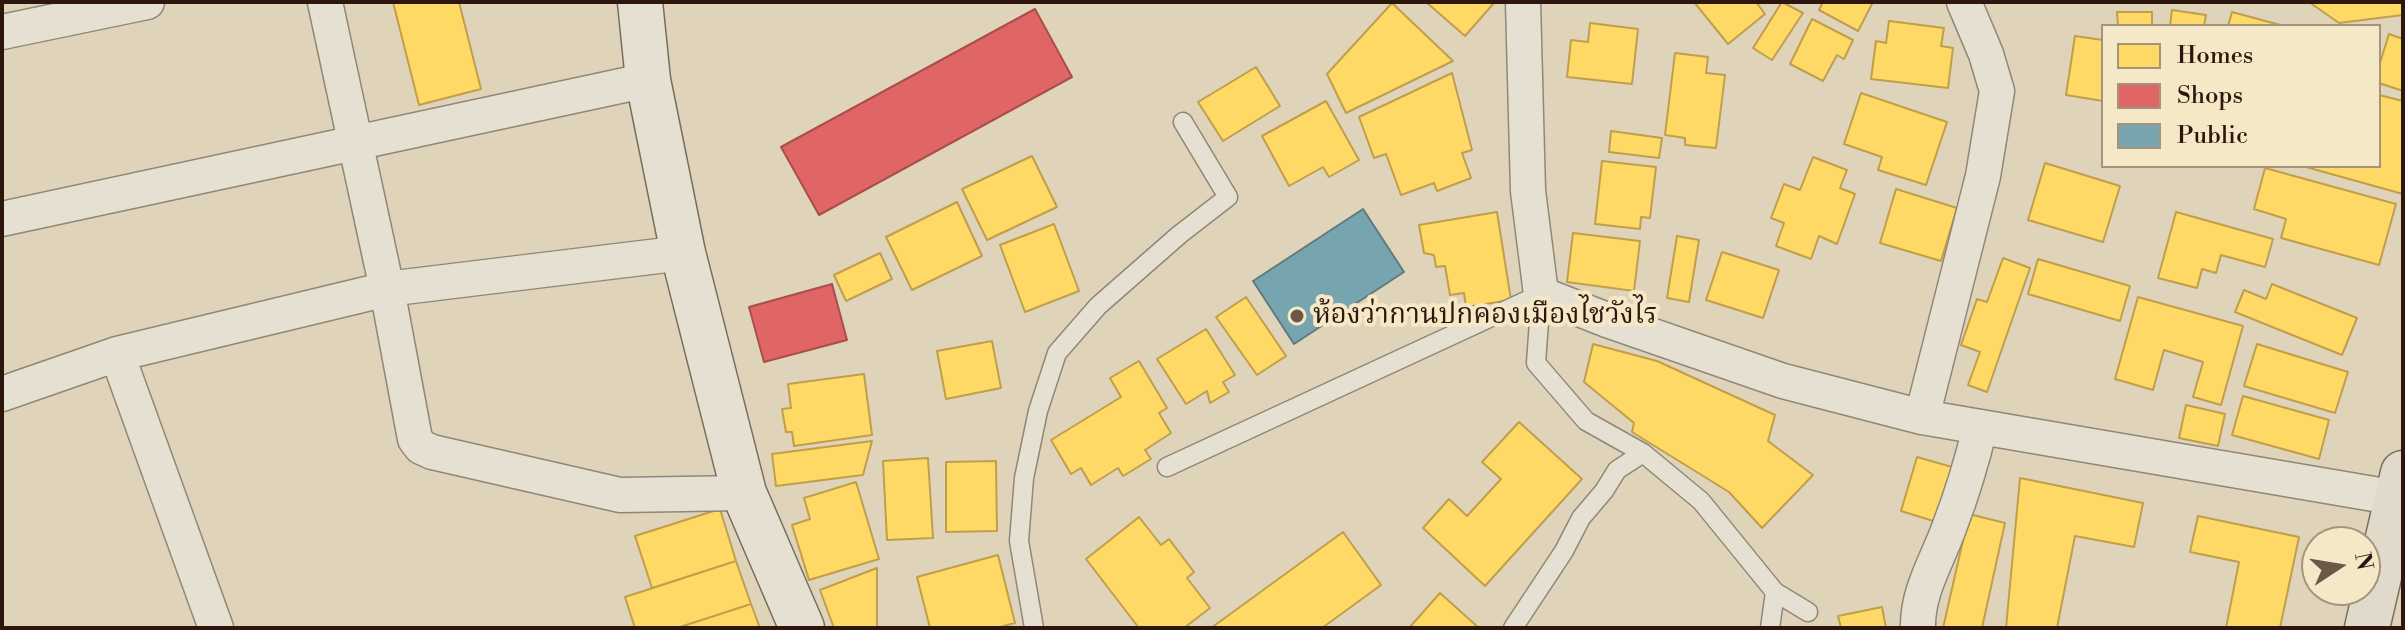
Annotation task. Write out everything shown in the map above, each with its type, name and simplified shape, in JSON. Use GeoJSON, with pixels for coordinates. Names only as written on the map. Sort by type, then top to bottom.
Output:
{"type":"FeatureCollection","features":[{"type":"Feature","properties":{"kind":"main road"},"geometry":{"type":"LineString","coordinates":[[2367,628],[2400,486]]}},
{"type":"Feature","properties":{"kind":"street"},"geometry":{"type":"LineString","coordinates":[[2,32],[147,2]]}},
{"type":"Feature","properties":{"kind":"street"},"geometry":{"type":"LineString","coordinates":[[325,2],[387,289],[415,439],[421,447],[620,495],[744,493]]}},
{"type":"Feature","properties":{"kind":"street"},"geometry":{"type":"LineString","coordinates":[[640,2],[648,80],[683,253],[744,493],[802,628]]}},
{"type":"Feature","properties":{"kind":"street"},"geometry":{"type":"LineString","coordinates":[[1523,2],[1528,191],[1541,294],[1783,381],[1922,417],[2400,486]]}},
{"type":"Feature","properties":{"kind":"street"},"geometry":{"type":"LineString","coordinates":[[1922,417],[1983,176],[1997,91],[1986,54],[1964,2]]}},
{"type":"Feature","properties":{"kind":"street"},"geometry":{"type":"LineString","coordinates":[[2,219],[648,80]]}},
{"type":"Feature","properties":{"kind":"street"},"geometry":{"type":"LineString","coordinates":[[5,382],[387,289],[683,253]]}},
{"type":"Feature","properties":{"kind":"street"},"geometry":{"type":"LineString","coordinates":[[117,354],[216,628]]}},
{"type":"Feature","properties":{"kind":"street"},"geometry":{"type":"LineString","coordinates":[[1918,628],[1918,610],[1928,575],[1967,483],[1980,427]]}},
{"type":"Feature","properties":{"kind":"lane"},"geometry":{"type":"LineString","coordinates":[[1034,628],[1019,541],[1024,478],[1038,411],[1057,353],[1098,306],[1228,197],[1183,122]]}},
{"type":"Feature","properties":{"kind":"lane"},"geometry":{"type":"LineString","coordinates":[[1167,467],[1541,294],[1536,363],[1586,421],[1643,453],[1701,501],[1775,592],[1808,612]]}},
{"type":"Feature","properties":{"kind":"lane"},"geometry":{"type":"LineString","coordinates":[[1513,628],[1564,551],[1581,518],[1617,470],[1643,453]]}},
{"type":"Feature","properties":{"kind":"lane"},"geometry":{"type":"LineString","coordinates":[[1770,628],[1775,592]]}},
{"type":"Feature","properties":{"kind":"building: Homes"},"geometry":{"type":"Polygon","coordinates":[[[393,2],[459,2],[481,89],[419,105],[393,2]]]}},
{"type":"Feature","properties":{"kind":"building: Homes"},"geometry":{"type":"Polygon","coordinates":[[[1426,2],[1493,2],[1494,3],[1465,36],[1426,2]]]}},
{"type":"Feature","properties":{"kind":"building: Homes"},"geometry":{"type":"Polygon","coordinates":[[[1694,2],[1756,2],[1765,14],[1728,44],[1694,2]]]}},
{"type":"Feature","properties":{"kind":"building: Homes"},"geometry":{"type":"Polygon","coordinates":[[[1782,2],[1803,13],[1772,60],[1753,48],[1782,2]]]}},
{"type":"Feature","properties":{"kind":"building: Homes"},"geometry":{"type":"Polygon","coordinates":[[[1823,2],[1873,2],[1858,31],[1819,10],[1823,2]]]}},
{"type":"Feature","properties":{"kind":"building: Homes"},"geometry":{"type":"Polygon","coordinates":[[[2309,2],[2403,2],[2403,15],[2339,23],[2309,2]]]}},
{"type":"Feature","properties":{"kind":"building: Homes"},"geometry":{"type":"Polygon","coordinates":[[[1392,3],[1453,61],[1346,113],[1327,74],[1392,3]]]}},
{"type":"Feature","properties":{"kind":"building: Homes"},"geometry":{"type":"Polygon","coordinates":[[[2172,10],[2206,15],[2204,24],[2170,24],[2172,10]]]}},
{"type":"Feature","properties":{"kind":"building: Homes"},"geometry":{"type":"Polygon","coordinates":[[[2117,12],[2152,12],[2152,24],[2118,24],[2117,12]]]}},
{"type":"Feature","properties":{"kind":"building: Homes"},"geometry":{"type":"Polygon","coordinates":[[[2232,12],[2277,24],[2229,24],[2232,12]]]}},
{"type":"Feature","properties":{"kind":"building: Homes"},"geometry":{"type":"Polygon","coordinates":[[[1812,19],[1853,40],[1844,59],[1837,55],[1823,81],[1790,64],[1812,19]]]}},
{"type":"Feature","properties":{"kind":"building: Homes"},"geometry":{"type":"Polygon","coordinates":[[[1889,21],[1944,28],[1941,46],[1953,48],[1948,88],[1871,79],[1876,41],[1886,43],[1889,21]]]}},
{"type":"Feature","properties":{"kind":"building: Homes"},"geometry":{"type":"Polygon","coordinates":[[[1590,23],[1638,29],[1632,84],[1567,77],[1571,40],[1588,42],[1590,23]]]}},
{"type":"Feature","properties":{"kind":"building: Homes"},"geometry":{"type":"Polygon","coordinates":[[[2389,34],[2403,39],[2403,91],[2381,84],[2381,60],[2389,34]]]}},
{"type":"Feature","properties":{"kind":"building: Homes"},"geometry":{"type":"Polygon","coordinates":[[[2075,36],[2101,40],[2101,101],[2066,95],[2075,36]]]}},
{"type":"Feature","properties":{"kind":"building: Homes"},"geometry":{"type":"Polygon","coordinates":[[[1675,53],[1708,57],[1706,73],[1725,75],[1716,148],[1685,145],[1685,138],[1665,135],[1675,53]]]}},
{"type":"Feature","properties":{"kind":"building: Homes"},"geometry":{"type":"Polygon","coordinates":[[[1256,67],[1280,106],[1223,141],[1198,102],[1256,67]]]}},
{"type":"Feature","properties":{"kind":"building: Homes"},"geometry":{"type":"Polygon","coordinates":[[[1452,73],[1472,150],[1462,153],[1471,178],[1437,191],[1434,183],[1401,195],[1386,154],[1374,158],[1359,117],[1452,73]]]}},
{"type":"Feature","properties":{"kind":"building: Homes"},"geometry":{"type":"Polygon","coordinates":[[[1861,93],[1947,122],[1926,185],[1878,170],[1882,157],[1844,144],[1861,93]]]}},
{"type":"Feature","properties":{"kind":"building: Homes"},"geometry":{"type":"Polygon","coordinates":[[[2381,96],[2403,101],[2403,194],[2310,168],[2381,168],[2381,96]]]}},
{"type":"Feature","properties":{"kind":"building: Homes"},"geometry":{"type":"Polygon","coordinates":[[[1326,101],[1359,160],[1329,177],[1323,167],[1289,186],[1262,136],[1326,101]]]}},
{"type":"Feature","properties":{"kind":"building: Homes"},"geometry":{"type":"Polygon","coordinates":[[[1611,131],[1662,138],[1659,158],[1609,152],[1611,131]]]}},
{"type":"Feature","properties":{"kind":"building: Homes"},"geometry":{"type":"Polygon","coordinates":[[[1032,156],[1057,207],[987,240],[962,189],[1032,156]]]}},
{"type":"Feature","properties":{"kind":"building: Homes"},"geometry":{"type":"Polygon","coordinates":[[[1813,157],[1847,170],[1840,188],[1855,194],[1837,244],[1819,236],[1811,259],[1776,246],[1784,223],[1771,218],[1784,184],[1800,190],[1813,157]]]}},
{"type":"Feature","properties":{"kind":"building: Homes"},"geometry":{"type":"Polygon","coordinates":[[[1602,161],[1656,167],[1650,218],[1641,217],[1640,229],[1595,224],[1602,161]]]}},
{"type":"Feature","properties":{"kind":"building: Homes"},"geometry":{"type":"Polygon","coordinates":[[[2045,163],[2120,186],[2103,242],[2028,220],[2045,163]]]}},
{"type":"Feature","properties":{"kind":"building: Homes"},"geometry":{"type":"Polygon","coordinates":[[[2265,168],[2396,204],[2379,265],[2281,238],[2286,219],[2254,209],[2265,168]]]}},
{"type":"Feature","properties":{"kind":"building: Homes"},"geometry":{"type":"Polygon","coordinates":[[[1896,189],[1957,208],[1941,261],[1880,243],[1896,189]]]}},
{"type":"Feature","properties":{"kind":"building: Homes"},"geometry":{"type":"Polygon","coordinates":[[[957,202],[982,256],[912,290],[886,237],[957,202]]]}},
{"type":"Feature","properties":{"kind":"building: Homes"},"geometry":{"type":"Polygon","coordinates":[[[1497,212],[1511,300],[1466,307],[1464,293],[1450,295],[1445,266],[1436,267],[1434,255],[1424,253],[1419,225],[1497,212]]]}},
{"type":"Feature","properties":{"kind":"building: Homes"},"geometry":{"type":"Polygon","coordinates":[[[2176,212],[2273,239],[2265,267],[2221,255],[2216,273],[2202,269],[2197,288],[2158,278],[2176,212]]]}},
{"type":"Feature","properties":{"kind":"building: Homes"},"geometry":{"type":"Polygon","coordinates":[[[1054,224],[1079,291],[1025,312],[1000,245],[1054,224]]]}},
{"type":"Feature","properties":{"kind":"building: Homes"},"geometry":{"type":"Polygon","coordinates":[[[1573,233],[1640,241],[1634,291],[1567,282],[1573,233]]]}},
{"type":"Feature","properties":{"kind":"building: Homes"},"geometry":{"type":"Polygon","coordinates":[[[1677,236],[1699,240],[1689,302],[1667,298],[1677,236]]]}},
{"type":"Feature","properties":{"kind":"building: Homes"},"geometry":{"type":"Polygon","coordinates":[[[1722,252],[1779,270],[1763,318],[1706,300],[1722,252]]]}},
{"type":"Feature","properties":{"kind":"building: Homes"},"geometry":{"type":"Polygon","coordinates":[[[880,253],[892,279],[846,301],[834,275],[880,253]]]}},
{"type":"Feature","properties":{"kind":"building: Homes"},"geometry":{"type":"Polygon","coordinates":[[[2003,258],[2030,268],[1987,392],[1968,385],[1980,352],[1961,345],[1977,299],[1987,302],[2003,258]]]}},
{"type":"Feature","properties":{"kind":"building: Homes"},"geometry":{"type":"Polygon","coordinates":[[[2038,259],[2130,286],[2120,321],[2028,294],[2038,259]]]}},
{"type":"Feature","properties":{"kind":"building: Homes"},"geometry":{"type":"Polygon","coordinates":[[[2272,284],[2357,318],[2342,355],[2235,312],[2244,290],[2266,299],[2272,284]]]}},
{"type":"Feature","properties":{"kind":"building: Homes"},"geometry":{"type":"Polygon","coordinates":[[[1246,297],[1286,356],[1257,375],[1216,317],[1246,297]]]}},
{"type":"Feature","properties":{"kind":"building: Homes"},"geometry":{"type":"Polygon","coordinates":[[[2138,297],[2243,326],[2221,405],[2193,397],[2203,362],[2164,350],[2153,390],[2115,379],[2138,297]]]}},
{"type":"Feature","properties":{"kind":"building: Homes"},"geometry":{"type":"Polygon","coordinates":[[[1206,329],[1235,375],[1223,382],[1229,392],[1210,403],[1207,391],[1186,404],[1157,359],[1206,329]]]}},
{"type":"Feature","properties":{"kind":"building: Homes"},"geometry":{"type":"Polygon","coordinates":[[[992,341],[1001,388],[946,399],[937,351],[992,341]]]}},
{"type":"Feature","properties":{"kind":"building: Homes"},"geometry":{"type":"Polygon","coordinates":[[[1593,344],[1657,361],[1775,415],[1768,441],[1813,475],[1762,528],[1729,492],[1632,432],[1634,423],[1584,382],[1593,344]]]}},
{"type":"Feature","properties":{"kind":"building: Homes"},"geometry":{"type":"Polygon","coordinates":[[[2257,344],[2348,372],[2335,413],[2244,386],[2257,344]]]}},
{"type":"Feature","properties":{"kind":"building: Homes"},"geometry":{"type":"Polygon","coordinates":[[[1139,361],[1167,408],[1159,413],[1171,433],[1145,450],[1151,459],[1123,476],[1118,468],[1091,485],[1081,468],[1071,474],[1051,440],[1121,397],[1110,378],[1139,361]]]}},
{"type":"Feature","properties":{"kind":"building: Homes"},"geometry":{"type":"Polygon","coordinates":[[[864,374],[872,435],[794,446],[792,432],[786,432],[782,409],[791,408],[788,384],[864,374]]]}},
{"type":"Feature","properties":{"kind":"building: Homes"},"geometry":{"type":"Polygon","coordinates":[[[2243,396],[2329,420],[2319,459],[2232,435],[2243,396]]]}},
{"type":"Feature","properties":{"kind":"building: Homes"},"geometry":{"type":"Polygon","coordinates":[[[2186,405],[2225,414],[2218,446],[2179,438],[2186,405]]]}},
{"type":"Feature","properties":{"kind":"building: Homes"},"geometry":{"type":"Polygon","coordinates":[[[1519,422],[1582,479],[1485,586],[1423,528],[1449,499],[1467,516],[1501,479],[1482,462],[1519,422]]]}},
{"type":"Feature","properties":{"kind":"building: Homes"},"geometry":{"type":"Polygon","coordinates":[[[872,441],[863,475],[776,486],[772,454],[872,441]]]}},
{"type":"Feature","properties":{"kind":"building: Homes"},"geometry":{"type":"Polygon","coordinates":[[[1917,457],[1959,469],[1943,524],[1901,511],[1917,457]]]}},
{"type":"Feature","properties":{"kind":"building: Homes"},"geometry":{"type":"Polygon","coordinates":[[[928,458],[933,538],[887,540],[883,461],[928,458]]]}},
{"type":"Feature","properties":{"kind":"building: Homes"},"geometry":{"type":"Polygon","coordinates":[[[996,461],[997,531],[946,532],[946,462],[996,461]]]}},
{"type":"Feature","properties":{"kind":"building: Homes"},"geometry":{"type":"Polygon","coordinates":[[[2020,478],[2143,503],[2134,547],[2075,536],[2057,628],[2006,628],[2020,478]]]}},
{"type":"Feature","properties":{"kind":"building: Homes"},"geometry":{"type":"Polygon","coordinates":[[[856,482],[879,559],[809,580],[792,525],[810,519],[804,498],[856,482]]]}},
{"type":"Feature","properties":{"kind":"building: Homes"},"geometry":{"type":"Polygon","coordinates":[[[720,509],[736,561],[652,588],[635,536],[720,509]]]}},
{"type":"Feature","properties":{"kind":"building: Homes"},"geometry":{"type":"Polygon","coordinates":[[[1969,514],[2005,523],[1982,628],[1943,628],[1969,514]]]}},
{"type":"Feature","properties":{"kind":"building: Homes"},"geometry":{"type":"Polygon","coordinates":[[[2198,516],[2299,537],[2280,628],[2226,628],[2239,562],[2190,552],[2198,516]]]}},
{"type":"Feature","properties":{"kind":"building: Homes"},"geometry":{"type":"Polygon","coordinates":[[[1139,517],[1161,545],[1169,539],[1194,572],[1187,578],[1210,608],[1184,628],[1139,628],[1086,559],[1139,517]]]}},
{"type":"Feature","properties":{"kind":"building: Homes"},"geometry":{"type":"Polygon","coordinates":[[[1343,532],[1381,585],[1322,628],[1211,628],[1343,532]]]}},
{"type":"Feature","properties":{"kind":"building: Homes"},"geometry":{"type":"Polygon","coordinates":[[[998,555],[1015,623],[996,628],[930,628],[917,577],[998,555]]]}},
{"type":"Feature","properties":{"kind":"building: Homes"},"geometry":{"type":"Polygon","coordinates":[[[736,561],[751,604],[677,628],[635,628],[625,597],[736,561]]]}},
{"type":"Feature","properties":{"kind":"building: Homes"},"geometry":{"type":"Polygon","coordinates":[[[877,568],[877,628],[834,628],[820,590],[877,568]]]}},
{"type":"Feature","properties":{"kind":"building: Homes"},"geometry":{"type":"Polygon","coordinates":[[[1440,593],[1479,628],[1409,628],[1440,593]]]}},
{"type":"Feature","properties":{"kind":"building: Homes"},"geometry":{"type":"Polygon","coordinates":[[[751,604],[760,628],[677,628],[751,604]]]}},
{"type":"Feature","properties":{"kind":"building: Homes"},"geometry":{"type":"Polygon","coordinates":[[[1882,607],[1886,628],[1841,628],[1838,616],[1882,607]]]}},
{"type":"Feature","properties":{"kind":"building: Shops"},"geometry":{"type":"Polygon","coordinates":[[[1035,9],[1072,77],[819,215],[781,147],[1035,9]]]}},
{"type":"Feature","properties":{"kind":"building: Shops"},"geometry":{"type":"Polygon","coordinates":[[[832,284],[847,340],[764,362],[749,307],[832,284]]]}},
{"type":"Feature","properties":{"kind":"building: Public"},"geometry":{"type":"Polygon","coordinates":[[[1363,209],[1404,272],[1294,344],[1253,281],[1363,209]]]}},
{"type":"Feature","properties":{"kind":"place","name":"ห้องว่ากานปกคองเมืองไชวังไร"},"geometry":{"type":"Point","coordinates":[1297,316]}}]}
